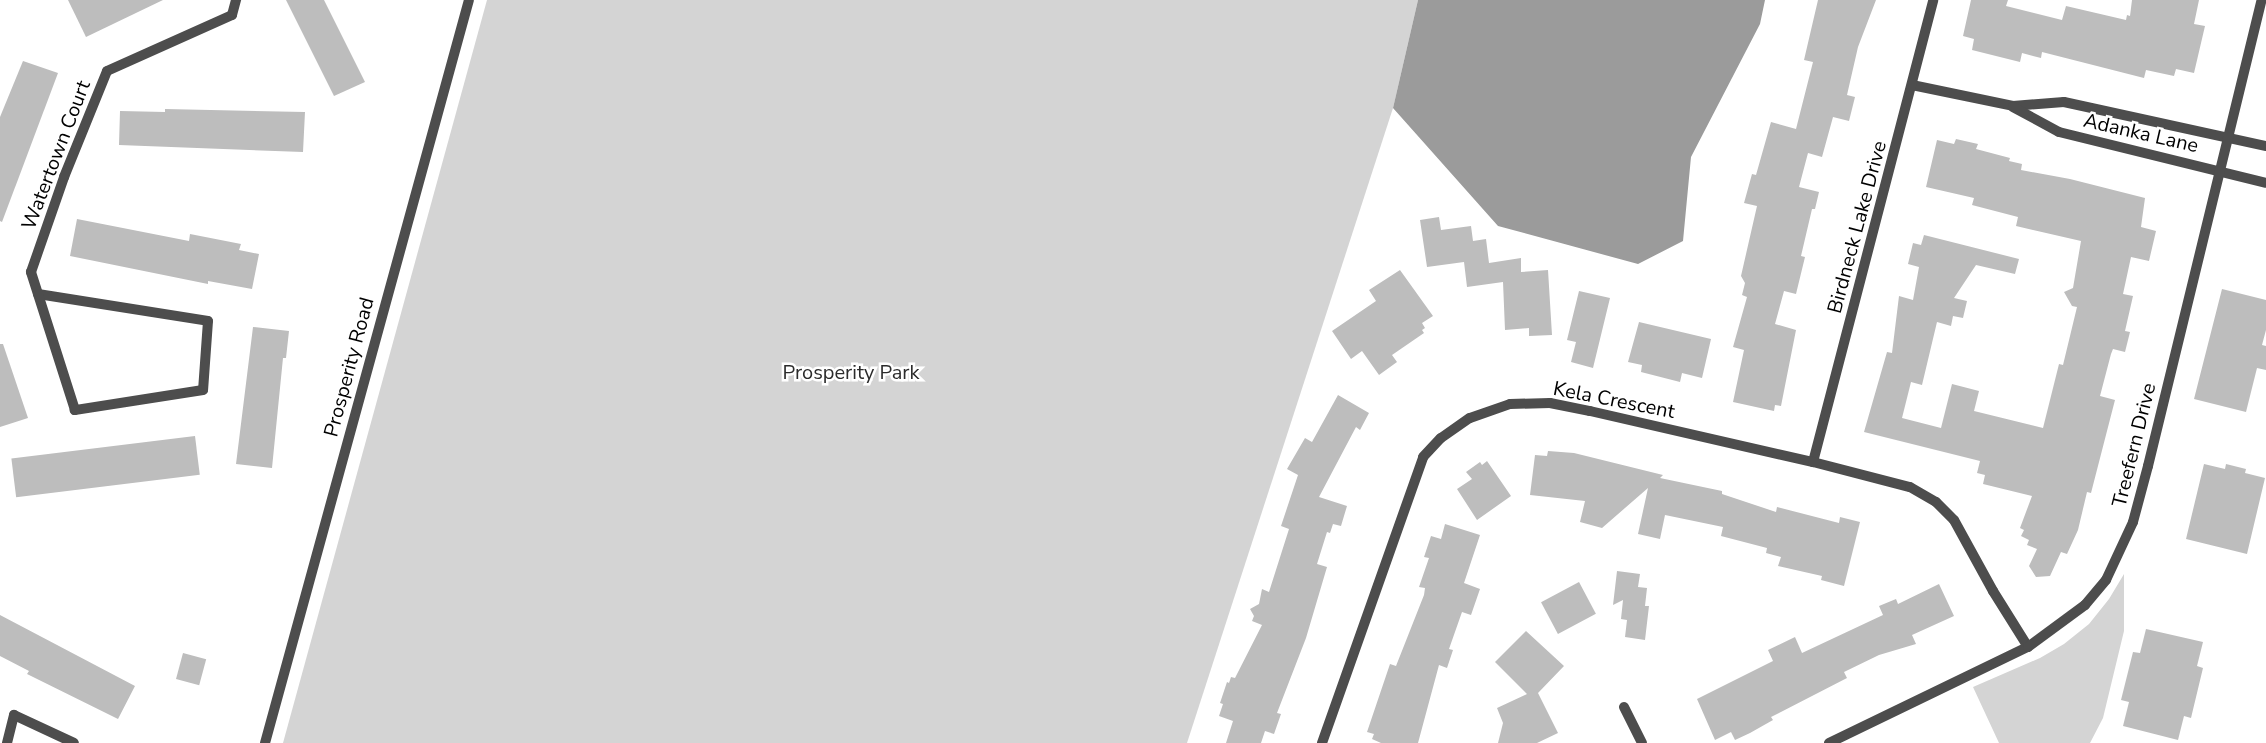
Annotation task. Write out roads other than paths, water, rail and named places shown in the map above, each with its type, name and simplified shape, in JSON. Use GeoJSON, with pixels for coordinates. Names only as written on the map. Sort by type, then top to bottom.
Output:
{"type":"FeatureCollection","features":[{"type":"Feature","properties":{"kind":"street","name":"Watertown Court"},"geometry":{"type":"LineString","coordinates":[[38,294],[208,321],[203,390],[75,410],[38,294],[31,272],[64,177],[107,71],[232,15],[236,0]]}},
{"type":"Feature","properties":{"kind":"street","name":"Prosperity Road"},"geometry":{"type":"LineString","coordinates":[[265,743],[469,0]]}},
{"type":"Feature","properties":{"kind":"street","name":"Birdneck Lake Drive"},"geometry":{"type":"LineString","coordinates":[[1813,462],[1912,86],[1932,0]]}},
{"type":"Feature","properties":{"kind":"street","name":"Treefern Drive"},"geometry":{"type":"LineString","coordinates":[[1829,743],[2028,647],[2085,605],[2106,580],[2133,522],[2262,0]]}},
{"type":"Feature","properties":{"kind":"street","name":"Adanka Lane"},"geometry":{"type":"LineString","coordinates":[[1912,86],[2013,106],[2064,102],[2266,146]]}},
{"type":"Feature","properties":{"kind":"street","name":"Adanka Lane"},"geometry":{"type":"LineString","coordinates":[[2013,106],[2059,132],[2266,183]]}},
{"type":"Feature","properties":{"kind":"street","name":"Kela Crescent"},"geometry":{"type":"LineString","coordinates":[[1322,743],[1424,457],[1441,438],[1470,418],[1510,404],[1550,403],[1813,462],[1910,487],[1936,502],[1954,520],[2028,647]]}},
{"type":"Feature","properties":{"kind":"street"},"geometry":{"type":"LineString","coordinates":[[1624,707],[1642,743]]}},
{"type":"Feature","properties":{"kind":"street"},"geometry":{"type":"LineString","coordinates":[[7,743],[14,715],[74,743]]}},
{"type":"Feature","properties":{"kind":"park label","name":"Prosperity Park"},"geometry":{"type":"Point","coordinates":[851,372]}}]}
